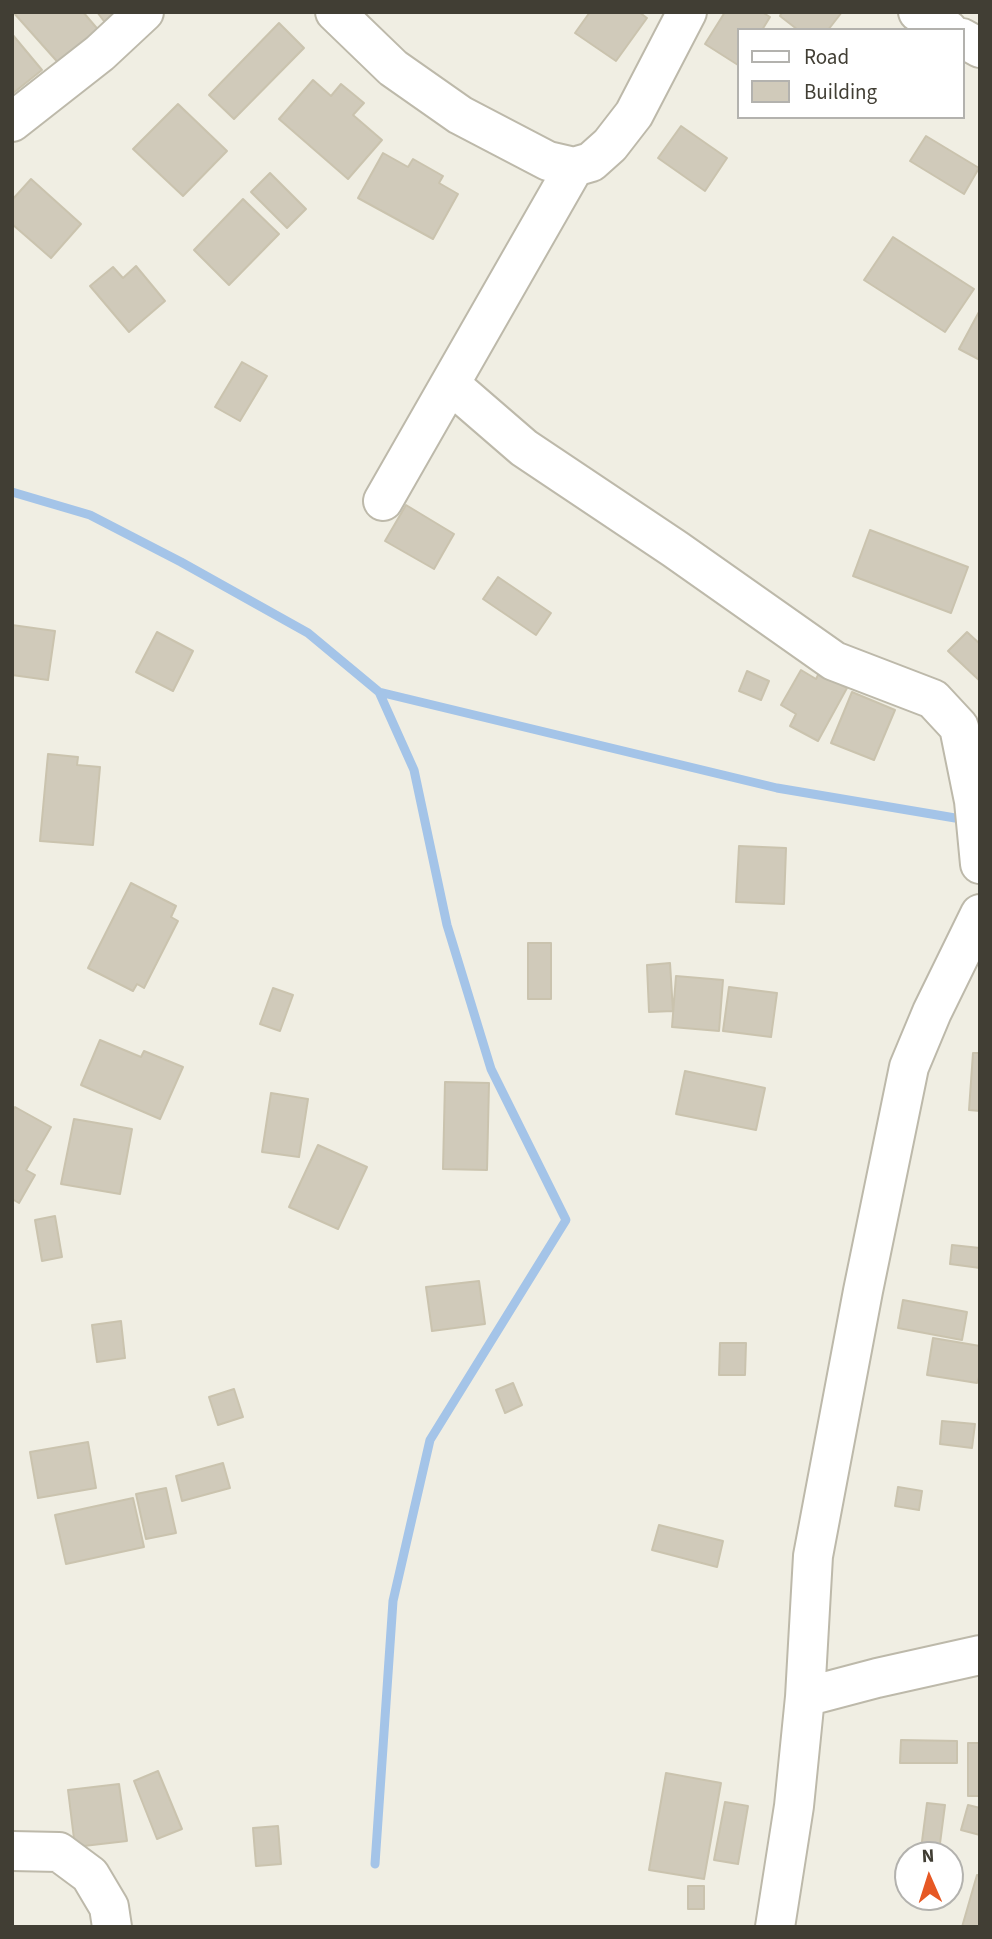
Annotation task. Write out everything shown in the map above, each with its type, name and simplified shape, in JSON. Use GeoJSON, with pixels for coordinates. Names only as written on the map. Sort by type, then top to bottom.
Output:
{"type":"FeatureCollection","features":[{"type":"Feature","properties":{"kind":"street"},"geometry":{"type":"LineString","coordinates":[[12,122],[100,53],[144,12]]}},
{"type":"Feature","properties":{"kind":"street"},"geometry":{"type":"LineString","coordinates":[[335,12],[393,68],[460,116],[548,161],[574,167],[591,162],[610,145],[634,114],[687,12]]}},
{"type":"Feature","properties":{"kind":"street"},"geometry":{"type":"LineString","coordinates":[[918,12],[945,28]]}},
{"type":"Feature","properties":{"kind":"street"},"geometry":{"type":"LineString","coordinates":[[964,39],[980,48]]}},
{"type":"Feature","properties":{"kind":"street"},"geometry":{"type":"LineString","coordinates":[[383,501],[574,167]]}},
{"type":"Feature","properties":{"kind":"street"},"geometry":{"type":"LineString","coordinates":[[450,384],[524,448],[675,549],[834,661],[933,699],[959,727],[977,804],[980,864]]}},
{"type":"Feature","properties":{"kind":"street"},"geometry":{"type":"LineString","coordinates":[[775,1927],[794,1806],[805,1697],[813,1556],[863,1291],[909,1067],[932,1012],[980,914]]}},
{"type":"Feature","properties":{"kind":"street"},"geometry":{"type":"LineString","coordinates":[[805,1697],[980,1655]]}},
{"type":"Feature","properties":{"kind":"street"},"geometry":{"type":"LineString","coordinates":[[12,1851],[59,1852],[90,1875],[109,1907],[112,1927]]}},
{"type":"Feature","properties":{"kind":"building"},"geometry":{"type":"Polygon","coordinates":[[[13,12],[83,12],[101,33],[62,67],[13,12]]]}},
{"type":"Feature","properties":{"kind":"building"},"geometry":{"type":"Polygon","coordinates":[[[97,12],[132,12],[110,29],[97,12]]]}},
{"type":"Feature","properties":{"kind":"building"},"geometry":{"type":"Polygon","coordinates":[[[590,12],[639,12],[647,18],[616,61],[575,33],[590,12]]]}},
{"type":"Feature","properties":{"kind":"building"},"geometry":{"type":"Polygon","coordinates":[[[725,12],[762,12],[770,17],[763,28],[736,28],[736,64],[705,44],[725,12]]]}},
{"type":"Feature","properties":{"kind":"building"},"geometry":{"type":"Polygon","coordinates":[[[782,12],[842,12],[830,28],[795,28],[780,16],[782,12]]]}},
{"type":"Feature","properties":{"kind":"building"},"geometry":{"type":"Polygon","coordinates":[[[279,23],[304,48],[234,119],[209,95],[279,23]]]}},
{"type":"Feature","properties":{"kind":"building"},"geometry":{"type":"Polygon","coordinates":[[[12,34],[42,70],[12,94],[12,34]]]}},
{"type":"Feature","properties":{"kind":"building"},"geometry":{"type":"Polygon","coordinates":[[[313,80],[331,96],[341,84],[364,103],[353,115],[382,140],[348,179],[279,119],[313,80]]]}},
{"type":"Feature","properties":{"kind":"building"},"geometry":{"type":"Polygon","coordinates":[[[178,104],[227,151],[183,196],[133,149],[178,104]]]}},
{"type":"Feature","properties":{"kind":"building"},"geometry":{"type":"Polygon","coordinates":[[[681,126],[727,158],[705,191],[658,158],[681,126]]]}},
{"type":"Feature","properties":{"kind":"building"},"geometry":{"type":"Polygon","coordinates":[[[926,136],[979,168],[964,194],[910,161],[926,136]]]}},
{"type":"Feature","properties":{"kind":"building"},"geometry":{"type":"Polygon","coordinates":[[[383,153],[408,167],[413,159],[443,176],[439,183],[458,194],[433,239],[358,198],[383,153]]]}},
{"type":"Feature","properties":{"kind":"building"},"geometry":{"type":"Polygon","coordinates":[[[270,173],[306,209],[287,228],[251,192],[270,173]]]}},
{"type":"Feature","properties":{"kind":"building"},"geometry":{"type":"Polygon","coordinates":[[[31,179],[81,224],[51,258],[12,224],[12,200],[31,179]]]}},
{"type":"Feature","properties":{"kind":"building"},"geometry":{"type":"Polygon","coordinates":[[[243,199],[279,234],[229,285],[194,250],[243,199]]]}},
{"type":"Feature","properties":{"kind":"building"},"geometry":{"type":"Polygon","coordinates":[[[893,237],[974,289],[945,332],[864,280],[893,237]]]}},
{"type":"Feature","properties":{"kind":"building"},"geometry":{"type":"Polygon","coordinates":[[[136,266],[165,301],[129,332],[90,286],[113,267],[123,278],[136,266]]]}},
{"type":"Feature","properties":{"kind":"building"},"geometry":{"type":"Polygon","coordinates":[[[980,310],[980,360],[959,349],[980,310]]]}},
{"type":"Feature","properties":{"kind":"building"},"geometry":{"type":"Polygon","coordinates":[[[242,362],[267,376],[240,421],[215,407],[242,362]]]}},
{"type":"Feature","properties":{"kind":"building"},"geometry":{"type":"Polygon","coordinates":[[[406,505],[454,534],[434,569],[385,541],[406,505]]]}},
{"type":"Feature","properties":{"kind":"building"},"geometry":{"type":"Polygon","coordinates":[[[870,530],[968,567],[951,613],[853,576],[870,530]]]}},
{"type":"Feature","properties":{"kind":"building"},"geometry":{"type":"Polygon","coordinates":[[[498,577],[551,613],[536,635],[483,599],[498,577]]]}},
{"type":"Feature","properties":{"kind":"building"},"geometry":{"type":"Polygon","coordinates":[[[12,625],[55,631],[48,680],[12,675],[12,625]]]}},
{"type":"Feature","properties":{"kind":"building"},"geometry":{"type":"Polygon","coordinates":[[[157,632],[193,651],[173,691],[136,672],[157,632]]]}},
{"type":"Feature","properties":{"kind":"building"},"geometry":{"type":"Polygon","coordinates":[[[967,632],[980,644],[980,681],[948,651],[967,632]]]}},
{"type":"Feature","properties":{"kind":"building"},"geometry":{"type":"Polygon","coordinates":[[[801,670],[816,679],[819,673],[847,688],[818,741],[790,726],[796,714],[781,705],[801,670]]]}},
{"type":"Feature","properties":{"kind":"building"},"geometry":{"type":"Polygon","coordinates":[[[747,671],[769,681],[761,700],[739,691],[747,671]]]}},
{"type":"Feature","properties":{"kind":"building"},"geometry":{"type":"Polygon","coordinates":[[[852,692],[895,710],[874,760],[831,743],[852,692]]]}},
{"type":"Feature","properties":{"kind":"building"},"geometry":{"type":"Polygon","coordinates":[[[48,754],[78,757],[77,765],[100,767],[93,845],[40,841],[48,754]]]}},
{"type":"Feature","properties":{"kind":"building"},"geometry":{"type":"Polygon","coordinates":[[[739,846],[786,848],[784,904],[736,902],[739,846]]]}},
{"type":"Feature","properties":{"kind":"building"},"geometry":{"type":"Polygon","coordinates":[[[131,883],[176,906],[171,917],[178,921],[144,988],[137,984],[133,991],[88,968],[131,883]]]}},
{"type":"Feature","properties":{"kind":"building"},"geometry":{"type":"Polygon","coordinates":[[[528,943],[551,943],[551,999],[528,999],[528,943]]]}},
{"type":"Feature","properties":{"kind":"building"},"geometry":{"type":"Polygon","coordinates":[[[670,963],[673,1011],[649,1012],[647,965],[670,963]]]}},
{"type":"Feature","properties":{"kind":"building"},"geometry":{"type":"Polygon","coordinates":[[[676,976],[723,980],[719,1031],[672,1027],[676,976]]]}},
{"type":"Feature","properties":{"kind":"building"},"geometry":{"type":"Polygon","coordinates":[[[729,987],[777,993],[771,1037],[723,1031],[729,987]]]}},
{"type":"Feature","properties":{"kind":"building"},"geometry":{"type":"Polygon","coordinates":[[[273,988],[293,995],[280,1031],[260,1024],[273,988]]]}},
{"type":"Feature","properties":{"kind":"building"},"geometry":{"type":"Polygon","coordinates":[[[100,1040],[141,1057],[144,1051],[183,1067],[160,1119],[81,1085],[100,1040]]]}},
{"type":"Feature","properties":{"kind":"building"},"geometry":{"type":"Polygon","coordinates":[[[973,1053],[980,1053],[980,1111],[969,1110],[973,1053]]]}},
{"type":"Feature","properties":{"kind":"building"},"geometry":{"type":"Polygon","coordinates":[[[685,1071],[765,1088],[756,1130],[676,1114],[685,1071]]]}},
{"type":"Feature","properties":{"kind":"building"},"geometry":{"type":"Polygon","coordinates":[[[445,1082],[489,1083],[487,1170],[443,1169],[445,1082]]]}},
{"type":"Feature","properties":{"kind":"building"},"geometry":{"type":"Polygon","coordinates":[[[271,1093],[308,1099],[299,1157],[262,1152],[271,1093]]]}},
{"type":"Feature","properties":{"kind":"building"},"geometry":{"type":"Polygon","coordinates":[[[15,1107],[51,1127],[26,1170],[35,1175],[19,1203],[12,1199],[12,1112],[15,1107]]]}},
{"type":"Feature","properties":{"kind":"building"},"geometry":{"type":"Polygon","coordinates":[[[74,1119],[132,1129],[120,1194],[61,1184],[74,1119]]]}},
{"type":"Feature","properties":{"kind":"building"},"geometry":{"type":"Polygon","coordinates":[[[318,1145],[367,1167],[338,1229],[289,1207],[318,1145]]]}},
{"type":"Feature","properties":{"kind":"building"},"geometry":{"type":"Polygon","coordinates":[[[55,1216],[62,1257],[42,1261],[35,1220],[55,1216]]]}},
{"type":"Feature","properties":{"kind":"building"},"geometry":{"type":"Polygon","coordinates":[[[952,1245],[980,1248],[980,1268],[950,1264],[952,1245]]]}},
{"type":"Feature","properties":{"kind":"building"},"geometry":{"type":"Polygon","coordinates":[[[479,1281],[485,1324],[432,1331],[426,1287],[479,1281]]]}},
{"type":"Feature","properties":{"kind":"building"},"geometry":{"type":"Polygon","coordinates":[[[903,1300],[967,1312],[962,1340],[898,1328],[903,1300]]]}},
{"type":"Feature","properties":{"kind":"building"},"geometry":{"type":"Polygon","coordinates":[[[121,1321],[125,1358],[97,1362],[92,1325],[121,1321]]]}},
{"type":"Feature","properties":{"kind":"building"},"geometry":{"type":"Polygon","coordinates":[[[933,1338],[980,1346],[980,1374],[977,1383],[927,1375],[933,1338]]]}},
{"type":"Feature","properties":{"kind":"building"},"geometry":{"type":"Polygon","coordinates":[[[720,1343],[746,1343],[745,1375],[719,1375],[720,1343]]]}},
{"type":"Feature","properties":{"kind":"building"},"geometry":{"type":"Polygon","coordinates":[[[513,1383],[522,1405],[505,1413],[496,1390],[513,1383]]]}},
{"type":"Feature","properties":{"kind":"building"},"geometry":{"type":"Polygon","coordinates":[[[234,1389],[243,1417],[218,1425],[209,1397],[234,1389]]]}},
{"type":"Feature","properties":{"kind":"building"},"geometry":{"type":"Polygon","coordinates":[[[942,1421],[975,1424],[972,1448],[940,1444],[942,1421]]]}},
{"type":"Feature","properties":{"kind":"building"},"geometry":{"type":"Polygon","coordinates":[[[88,1442],[96,1488],[38,1498],[30,1452],[88,1442]]]}},
{"type":"Feature","properties":{"kind":"building"},"geometry":{"type":"Polygon","coordinates":[[[223,1463],[230,1488],[182,1501],[176,1476],[223,1463]]]}},
{"type":"Feature","properties":{"kind":"building"},"geometry":{"type":"Polygon","coordinates":[[[898,1487],[922,1491],[919,1510],[895,1506],[898,1487]]]}},
{"type":"Feature","properties":{"kind":"building"},"geometry":{"type":"Polygon","coordinates":[[[166,1488],[176,1533],[146,1539],[136,1494],[166,1488]]]}},
{"type":"Feature","properties":{"kind":"building"},"geometry":{"type":"Polygon","coordinates":[[[133,1498],[144,1547],[66,1564],[55,1515],[133,1498]]]}},
{"type":"Feature","properties":{"kind":"building"},"geometry":{"type":"Polygon","coordinates":[[[659,1525],[723,1541],[717,1567],[652,1550],[659,1525]]]}},
{"type":"Feature","properties":{"kind":"building"},"geometry":{"type":"Polygon","coordinates":[[[901,1740],[957,1741],[957,1763],[900,1763],[901,1740]]]}},
{"type":"Feature","properties":{"kind":"building"},"geometry":{"type":"Polygon","coordinates":[[[968,1743],[980,1743],[980,1796],[968,1796],[968,1743]]]}},
{"type":"Feature","properties":{"kind":"building"},"geometry":{"type":"Polygon","coordinates":[[[158,1771],[182,1829],[157,1839],[134,1781],[158,1771]]]}},
{"type":"Feature","properties":{"kind":"building"},"geometry":{"type":"Polygon","coordinates":[[[666,1773],[721,1783],[704,1879],[649,1870],[666,1773]]]}},
{"type":"Feature","properties":{"kind":"building"},"geometry":{"type":"Polygon","coordinates":[[[119,1784],[127,1841],[75,1847],[68,1790],[119,1784]]]}},
{"type":"Feature","properties":{"kind":"building"},"geometry":{"type":"Polygon","coordinates":[[[725,1802],[748,1806],[738,1864],[714,1860],[725,1802]]]}},
{"type":"Feature","properties":{"kind":"building"},"geometry":{"type":"Polygon","coordinates":[[[927,1803],[945,1805],[940,1841],[922,1841],[927,1803]]]}},
{"type":"Feature","properties":{"kind":"building"},"geometry":{"type":"Polygon","coordinates":[[[968,1805],[980,1808],[980,1835],[961,1830],[968,1805]]]}},
{"type":"Feature","properties":{"kind":"building"},"geometry":{"type":"Polygon","coordinates":[[[278,1826],[281,1864],[256,1866],[253,1828],[278,1826]]]}},
{"type":"Feature","properties":{"kind":"building"},"geometry":{"type":"Polygon","coordinates":[[[977,1875],[980,1876],[980,1927],[962,1927],[977,1875]]]}},
{"type":"Feature","properties":{"kind":"building"},"geometry":{"type":"Polygon","coordinates":[[[688,1886],[704,1886],[704,1909],[688,1909],[688,1886]]]}},
{"type":"Feature","properties":{"kind":"waterway"},"geometry":{"type":"LineString","coordinates":[[12,492],[90,515],[181,562],[308,633],[379,692],[777,788],[967,820]]}},
{"type":"Feature","properties":{"kind":"waterway"},"geometry":{"type":"LineString","coordinates":[[375,1864],[393,1601],[430,1440],[566,1220],[491,1069],[447,925],[414,770],[379,692]]}}]}
